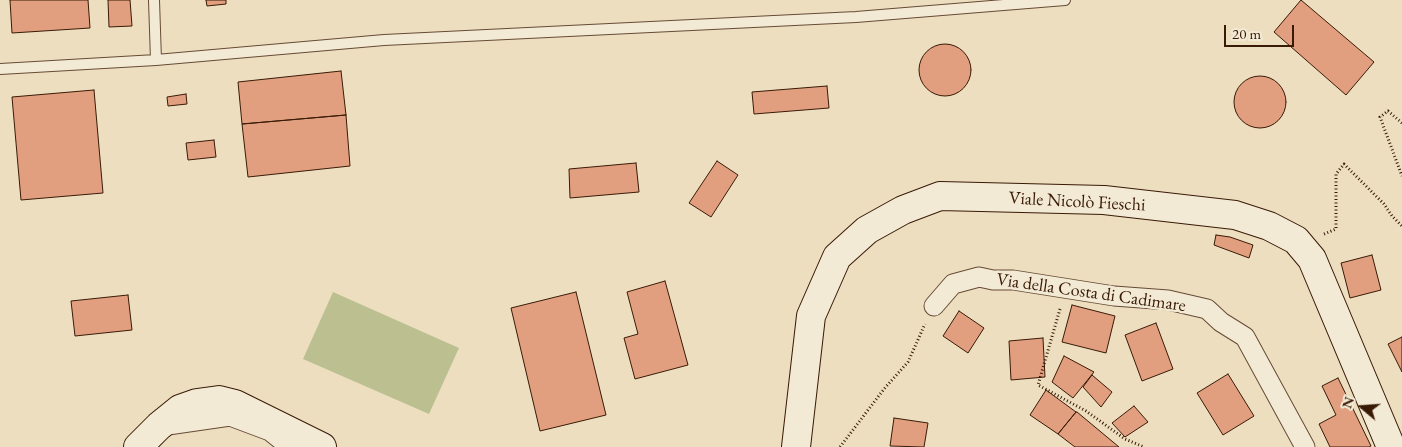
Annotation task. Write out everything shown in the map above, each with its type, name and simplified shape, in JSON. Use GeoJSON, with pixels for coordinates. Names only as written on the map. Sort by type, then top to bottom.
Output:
{"type":"FeatureCollection","features":[{"type":"Feature","properties":{"kind":"main road","name":"Viale Nicolò Fieschi"},"geometry":{"type":"LineString","coordinates":[[796,447],[811,316],[837,257],[867,230],[903,210],[940,196],[1104,200],[1235,215],[1269,226],[1296,240],[1312,258],[1391,447]]}},
{"type":"Feature","properties":{"kind":"main road"},"geometry":{"type":"LineString","coordinates":[[138,447],[180,409],[197,403],[219,400],[235,404],[322,447]]}},
{"type":"Feature","properties":{"kind":"street","name":"Via della Costa di Cadimare"},"geometry":{"type":"LineString","coordinates":[[934,306],[953,284],[979,277],[993,280],[1013,280],[1114,296],[1168,300],[1207,309],[1222,322],[1245,337],[1305,447]]}},
{"type":"Feature","properties":{"kind":"street"},"geometry":{"type":"LineString","coordinates":[[159,426],[230,416],[270,431],[290,447]]}},
{"type":"Feature","properties":{"kind":"lane"},"geometry":{"type":"LineString","coordinates":[[154,0],[156,60]]}},
{"type":"Feature","properties":{"kind":"lane"},"geometry":{"type":"LineString","coordinates":[[0,69],[156,60],[384,40],[856,17],[1065,0]]}},
{"type":"Feature","properties":{"kind":"path"},"geometry":{"type":"LineString","coordinates":[[1402,123],[1388,111],[1380,117],[1402,176]]}},
{"type":"Feature","properties":{"kind":"path"},"geometry":{"type":"LineString","coordinates":[[1336,229],[1336,174],[1344,164],[1384,204],[1402,226]]}},
{"type":"Feature","properties":{"kind":"path"},"geometry":{"type":"LineString","coordinates":[[1053,304],[1061,306],[1038,385],[1086,411],[1125,438],[1144,447]]}},
{"type":"Feature","properties":{"kind":"path"},"geometry":{"type":"LineString","coordinates":[[840,447],[872,404],[908,362],[934,306]]}},
{"type":"Feature","properties":{"kind":"green space"},"geometry":{"type":"Polygon","coordinates":[[[333,292],[459,348],[429,414],[303,359],[333,292]]]}},
{"type":"Feature","properties":{"kind":"building"},"geometry":{"type":"Polygon","coordinates":[[[10,0],[88,0],[90,28],[12,33],[10,0]]]}},
{"type":"Feature","properties":{"kind":"building"},"geometry":{"type":"Polygon","coordinates":[[[108,0],[130,0],[132,26],[109,27],[108,0]]]}},
{"type":"Feature","properties":{"kind":"building"},"geometry":{"type":"Polygon","coordinates":[[[206,0],[226,0],[226,4],[207,6],[206,0]]]}},
{"type":"Feature","properties":{"kind":"building"},"geometry":{"type":"Polygon","coordinates":[[[1301,0],[1374,62],[1346,95],[1274,32],[1301,0]]]}},
{"type":"Feature","properties":{"kind":"building"},"geometry":{"type":"Polygon","coordinates":[[[940,44],[950,44],[964,51],[971,65],[971,75],[964,89],[950,96],[940,96],[930,92],[923,85],[919,75],[919,65],[923,55],[930,48],[940,44]]]}},
{"type":"Feature","properties":{"kind":"building"},"geometry":{"type":"Polygon","coordinates":[[[341,71],[346,115],[242,124],[238,82],[341,71]]]}},
{"type":"Feature","properties":{"kind":"building"},"geometry":{"type":"Polygon","coordinates":[[[1255,76],[1265,76],[1279,83],[1286,97],[1286,107],[1279,121],[1265,128],[1255,128],[1245,124],[1238,117],[1234,107],[1234,97],[1238,87],[1245,80],[1255,76]]]}},
{"type":"Feature","properties":{"kind":"building"},"geometry":{"type":"Polygon","coordinates":[[[827,86],[829,108],[754,114],[752,92],[827,86]]]}},
{"type":"Feature","properties":{"kind":"building"},"geometry":{"type":"Polygon","coordinates":[[[94,90],[103,193],[21,200],[12,97],[94,90]]]}},
{"type":"Feature","properties":{"kind":"building"},"geometry":{"type":"Polygon","coordinates":[[[186,94],[187,104],[168,106],[167,97],[186,94]]]}},
{"type":"Feature","properties":{"kind":"building"},"geometry":{"type":"Polygon","coordinates":[[[346,115],[350,166],[248,177],[242,124],[346,115]]]}},
{"type":"Feature","properties":{"kind":"building"},"geometry":{"type":"Polygon","coordinates":[[[214,140],[216,157],[188,160],[186,143],[214,140]]]}},
{"type":"Feature","properties":{"kind":"building"},"geometry":{"type":"Polygon","coordinates":[[[717,161],[738,175],[711,217],[689,203],[717,161]]]}},
{"type":"Feature","properties":{"kind":"building"},"geometry":{"type":"Polygon","coordinates":[[[636,163],[639,192],[570,198],[569,169],[636,163]]]}},
{"type":"Feature","properties":{"kind":"building"},"geometry":{"type":"Polygon","coordinates":[[[1216,235],[1230,237],[1253,245],[1249,258],[1214,245],[1216,235]]]}},
{"type":"Feature","properties":{"kind":"building"},"geometry":{"type":"Polygon","coordinates":[[[1372,255],[1381,290],[1350,298],[1341,263],[1372,255]]]}},
{"type":"Feature","properties":{"kind":"building"},"geometry":{"type":"Polygon","coordinates":[[[665,281],[688,365],[635,379],[624,338],[638,334],[627,292],[665,281]]]}},
{"type":"Feature","properties":{"kind":"building"},"geometry":{"type":"Polygon","coordinates":[[[576,292],[606,415],[540,431],[511,308],[576,292]]]}},
{"type":"Feature","properties":{"kind":"building"},"geometry":{"type":"Polygon","coordinates":[[[128,295],[132,330],[75,336],[71,301],[128,295]]]}},
{"type":"Feature","properties":{"kind":"building"},"geometry":{"type":"Polygon","coordinates":[[[1072,305],[1115,316],[1106,353],[1062,342],[1072,305]]]}},
{"type":"Feature","properties":{"kind":"building"},"geometry":{"type":"Polygon","coordinates":[[[959,311],[984,328],[968,353],[943,336],[959,311]]]}},
{"type":"Feature","properties":{"kind":"building"},"geometry":{"type":"Polygon","coordinates":[[[1156,323],[1173,369],[1142,381],[1125,335],[1156,323]]]}},
{"type":"Feature","properties":{"kind":"building"},"geometry":{"type":"Polygon","coordinates":[[[1402,337],[1402,372],[1388,344],[1402,337]]]}},
{"type":"Feature","properties":{"kind":"building"},"geometry":{"type":"Polygon","coordinates":[[[1043,338],[1045,377],[1011,380],[1009,341],[1043,338]]]}},
{"type":"Feature","properties":{"kind":"building"},"geometry":{"type":"Polygon","coordinates":[[[1064,356],[1094,372],[1073,398],[1052,382],[1064,356]]]}},
{"type":"Feature","properties":{"kind":"building"},"geometry":{"type":"Polygon","coordinates":[[[1228,374],[1254,416],[1223,435],[1197,393],[1228,374]]]}},
{"type":"Feature","properties":{"kind":"building"},"geometry":{"type":"Polygon","coordinates":[[[1092,375],[1112,392],[1101,407],[1083,387],[1092,375]]]}},
{"type":"Feature","properties":{"kind":"building"},"geometry":{"type":"Polygon","coordinates":[[[1338,378],[1371,446],[1369,447],[1330,447],[1319,424],[1336,415],[1322,386],[1338,378]]]}},
{"type":"Feature","properties":{"kind":"building"},"geometry":{"type":"Polygon","coordinates":[[[1046,390],[1076,412],[1058,434],[1030,415],[1046,390]]]}},
{"type":"Feature","properties":{"kind":"building"},"geometry":{"type":"Polygon","coordinates":[[[1134,406],[1148,422],[1125,437],[1112,423],[1134,406]]]}},
{"type":"Feature","properties":{"kind":"building"},"geometry":{"type":"Polygon","coordinates":[[[1076,412],[1119,447],[1075,447],[1058,434],[1076,412]]]}},
{"type":"Feature","properties":{"kind":"building"},"geometry":{"type":"Polygon","coordinates":[[[894,418],[928,423],[924,447],[890,446],[894,418]]]}}]}
